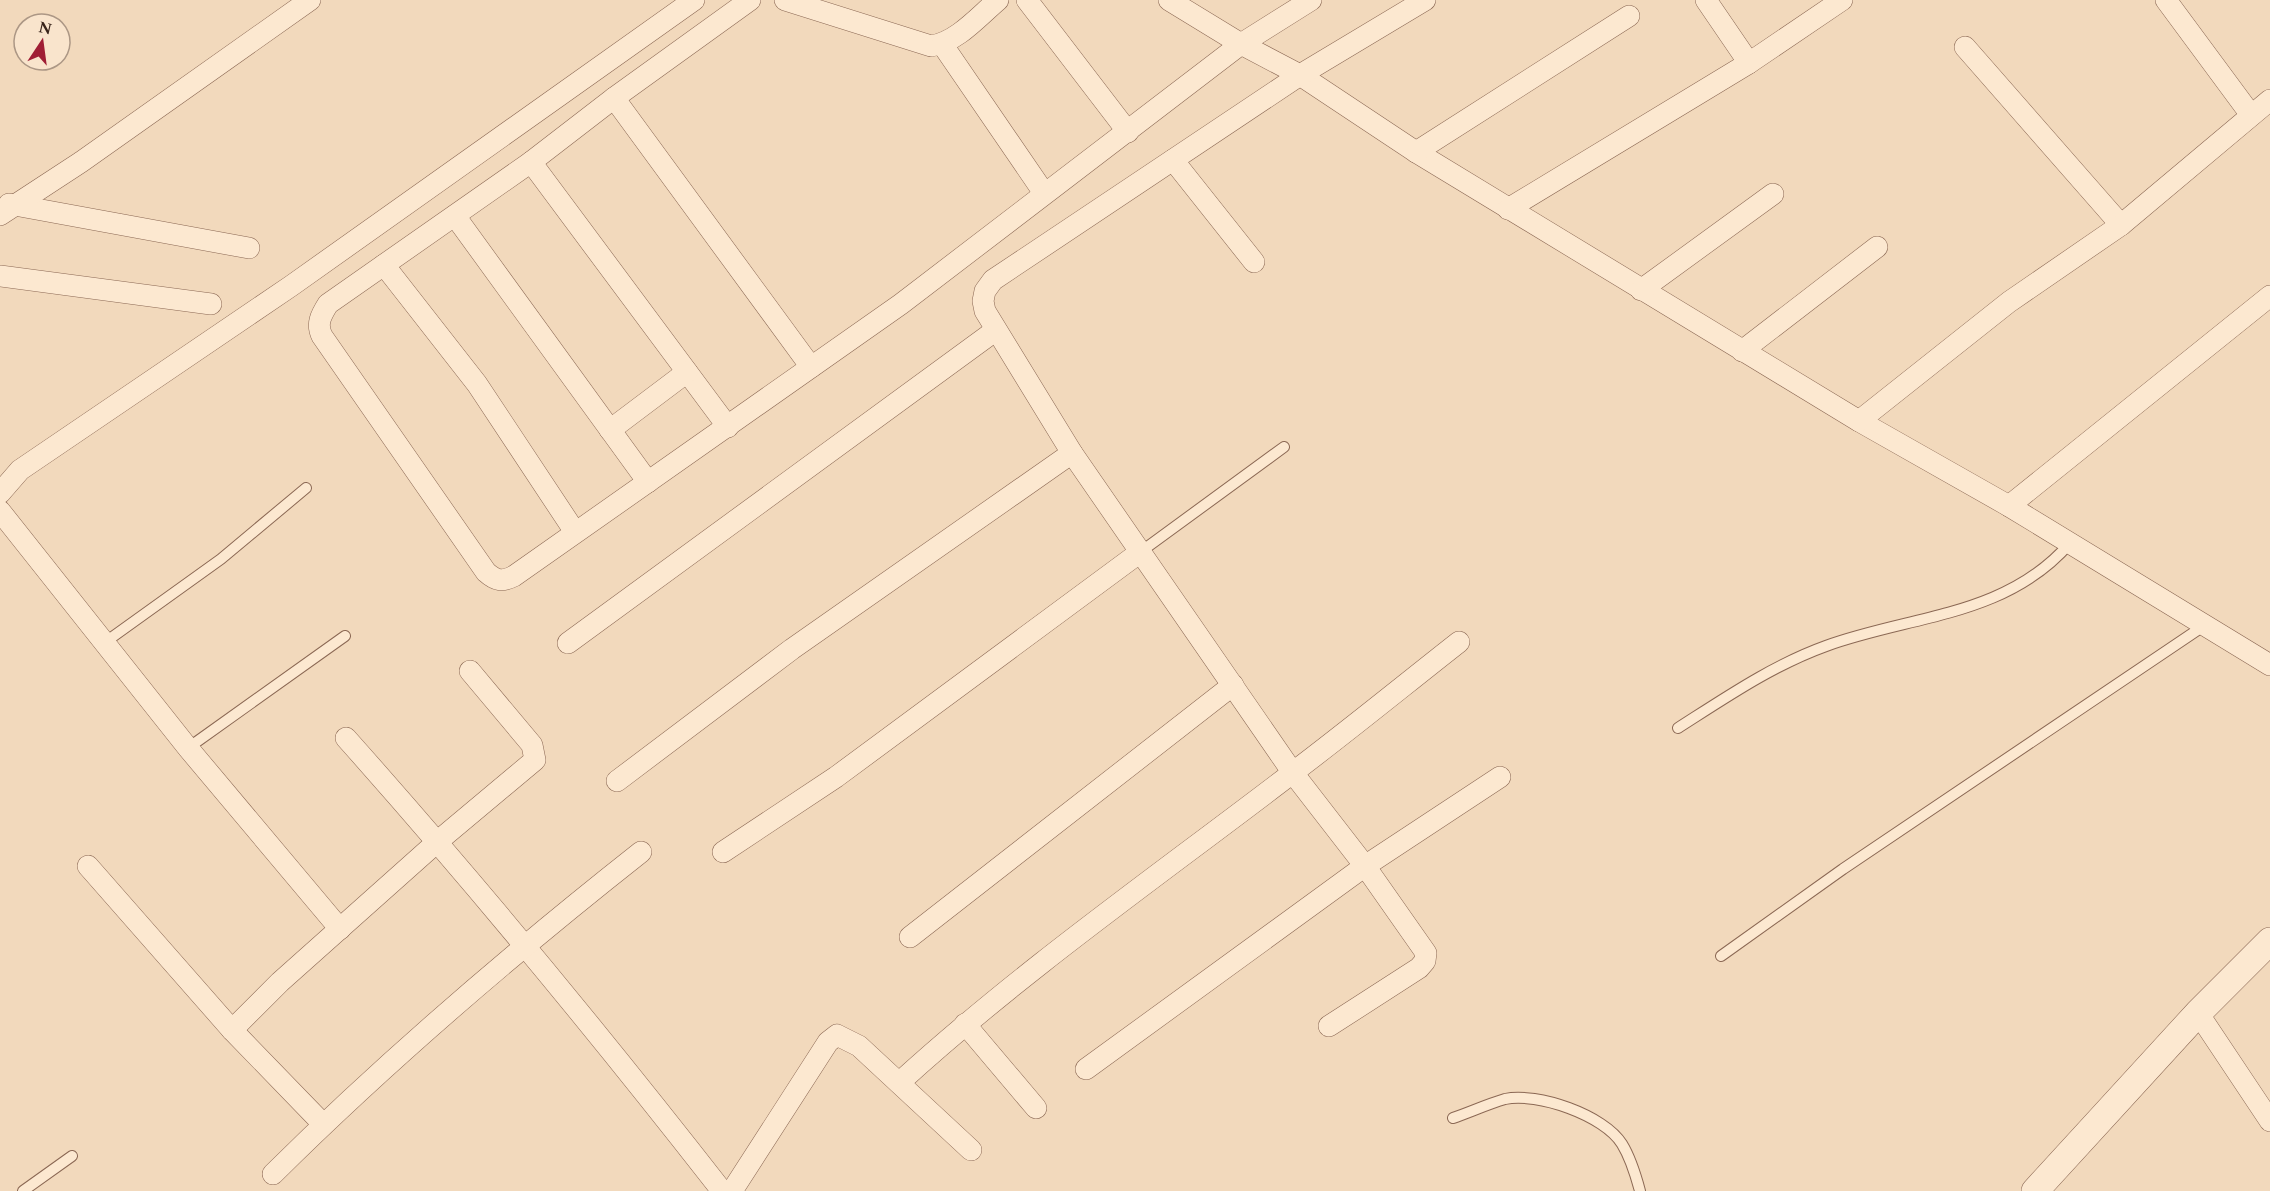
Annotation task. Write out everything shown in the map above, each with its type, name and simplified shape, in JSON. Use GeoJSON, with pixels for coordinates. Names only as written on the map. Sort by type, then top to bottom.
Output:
{"type":"FeatureCollection","features":[{"type":"Feature","properties":{"kind":"street"},"geometry":{"type":"LineString","coordinates":[[5,207],[81,162],[310,0]]}},
{"type":"Feature","properties":{"kind":"street"},"geometry":{"type":"LineString","coordinates":[[0,493],[20,470],[300,280],[694,0]]}},
{"type":"Feature","properties":{"kind":"street"},"geometry":{"type":"LineString","coordinates":[[750,0],[614,98],[531,162],[328,304],[319,321],[319,330],[486,572],[494,579],[504,581],[728,428],[901,304],[1241,44],[1311,0]]}},
{"type":"Feature","properties":{"kind":"street"},"geometry":{"type":"LineString","coordinates":[[785,0],[931,46],[942,44],[998,0]]}},
{"type":"Feature","properties":{"kind":"street"},"geometry":{"type":"LineString","coordinates":[[1028,0],[1128,132]]}},
{"type":"Feature","properties":{"kind":"street"},"geometry":{"type":"LineString","coordinates":[[1169,0],[1241,44],[1300,75],[1416,152],[1641,290],[1859,421],[2009,506],[2270,665]]}},
{"type":"Feature","properties":{"kind":"street"},"geometry":{"type":"LineString","coordinates":[[1329,1026],[1419,968],[1425,961],[1426,953],[1365,866],[1293,773],[1139,553],[1072,453],[996,330],[983,301],[985,291],[993,280],[1300,75],[1425,0]]}},
{"type":"Feature","properties":{"kind":"street"},"geometry":{"type":"LineString","coordinates":[[1706,0],[1749,63]]}},
{"type":"Feature","properties":{"kind":"street"},"geometry":{"type":"LineString","coordinates":[[1508,209],[1749,63],[1841,0]]}},
{"type":"Feature","properties":{"kind":"street"},"geometry":{"type":"LineString","coordinates":[[2166,0],[2251,115]]}},
{"type":"Feature","properties":{"kind":"street"},"geometry":{"type":"LineString","coordinates":[[1416,152],[1629,16]]}},
{"type":"Feature","properties":{"kind":"street"},"geometry":{"type":"LineString","coordinates":[[942,44],[1044,194]]}},
{"type":"Feature","properties":{"kind":"street"},"geometry":{"type":"LineString","coordinates":[[1965,47],[2121,225]]}},
{"type":"Feature","properties":{"kind":"street"},"geometry":{"type":"LineString","coordinates":[[614,98],[811,367]]}},
{"type":"Feature","properties":{"kind":"street"},"geometry":{"type":"LineString","coordinates":[[1859,421],[2009,302],[2121,225],[2270,100]]}},
{"type":"Feature","properties":{"kind":"street"},"geometry":{"type":"LineString","coordinates":[[1173,160],[1254,262]]}},
{"type":"Feature","properties":{"kind":"street"},"geometry":{"type":"LineString","coordinates":[[531,162],[728,428]]}},
{"type":"Feature","properties":{"kind":"street"},"geometry":{"type":"LineString","coordinates":[[1641,290],[1773,194]]}},
{"type":"Feature","properties":{"kind":"street"},"geometry":{"type":"LineString","coordinates":[[5,207],[249,248]]}},
{"type":"Feature","properties":{"kind":"street"},"geometry":{"type":"LineString","coordinates":[[455,216],[648,482]]}},
{"type":"Feature","properties":{"kind":"street"},"geometry":{"type":"LineString","coordinates":[[1742,351],[1877,247]]}},
{"type":"Feature","properties":{"kind":"street"},"geometry":{"type":"LineString","coordinates":[[384,265],[477,384],[575,532]]}},
{"type":"Feature","properties":{"kind":"street"},"geometry":{"type":"LineString","coordinates":[[0,276],[212,304]]}},
{"type":"Feature","properties":{"kind":"street"},"geometry":{"type":"LineString","coordinates":[[2009,506],[2270,296]]}},
{"type":"Feature","properties":{"kind":"street"},"geometry":{"type":"LineString","coordinates":[[568,643],[996,330]]}},
{"type":"Feature","properties":{"kind":"street"},"geometry":{"type":"LineString","coordinates":[[610,430],[687,372]]}},
{"type":"Feature","properties":{"kind":"street"},"geometry":{"type":"LineString","coordinates":[[616,781],[792,649],[1072,453]]}},
{"type":"Feature","properties":{"kind":"street"},"geometry":{"type":"LineString","coordinates":[[0,511],[188,748],[340,929]]}},
{"type":"Feature","properties":{"kind":"street"},"geometry":{"type":"LineString","coordinates":[[723,852],[836,777],[1139,553]]}},
{"type":"Feature","properties":{"kind":"street"},"geometry":{"type":"LineString","coordinates":[[900,1082],[965,1023],[1044,960],[1293,773],[1459,642]]}},
{"type":"Feature","properties":{"kind":"street"},"geometry":{"type":"LineString","coordinates":[[232,1030],[280,982],[437,842],[530,767],[535,760],[532,745],[470,671]]}},
{"type":"Feature","properties":{"kind":"street"},"geometry":{"type":"LineString","coordinates":[[910,937],[1233,685]]}},
{"type":"Feature","properties":{"kind":"street"},"geometry":{"type":"LineString","coordinates":[[346,738],[525,944],[731,1190],[828,1042],[837,1035],[859,1046],[971,1150]]}},
{"type":"Feature","properties":{"kind":"street"},"geometry":{"type":"LineString","coordinates":[[1086,1069],[1365,866],[1500,777]]}},
{"type":"Feature","properties":{"kind":"street"},"geometry":{"type":"LineString","coordinates":[[273,1174],[323,1124],[525,944],[640,852]]}},
{"type":"Feature","properties":{"kind":"street"},"geometry":{"type":"LineString","coordinates":[[88,866],[232,1030],[323,1124]]}},
{"type":"Feature","properties":{"kind":"street"},"geometry":{"type":"LineString","coordinates":[[2035,1191],[2198,1013],[2270,941]]}},
{"type":"Feature","properties":{"kind":"street"},"geometry":{"type":"LineString","coordinates":[[2198,1013],[2270,1120]]}},
{"type":"Feature","properties":{"kind":"street"},"geometry":{"type":"LineString","coordinates":[[965,1023],[1036,1108]]}},
{"type":"Feature","properties":{"kind":"lane"},"geometry":{"type":"LineString","coordinates":[[1139,553],[1284,447]]}},
{"type":"Feature","properties":{"kind":"lane"},"geometry":{"type":"LineString","coordinates":[[104,643],[221,559],[306,488]]}},
{"type":"Feature","properties":{"kind":"lane"},"geometry":{"type":"LineString","coordinates":[[1678,728],[1747,685],[1826,646],[1972,606],[2010,591],[2052,563],[2070,543]]}},
{"type":"Feature","properties":{"kind":"lane"},"geometry":{"type":"LineString","coordinates":[[1721,956],[1843,869],[2205,625]]}},
{"type":"Feature","properties":{"kind":"lane"},"geometry":{"type":"LineString","coordinates":[[188,748],[345,636]]}},
{"type":"Feature","properties":{"kind":"lane"},"geometry":{"type":"LineString","coordinates":[[1453,1118],[1506,1099],[1524,1097],[1570,1109],[1591,1118],[1622,1143],[1640,1191]]}},
{"type":"Feature","properties":{"kind":"lane"},"geometry":{"type":"LineString","coordinates":[[23,1191],[72,1155]]}}]}
